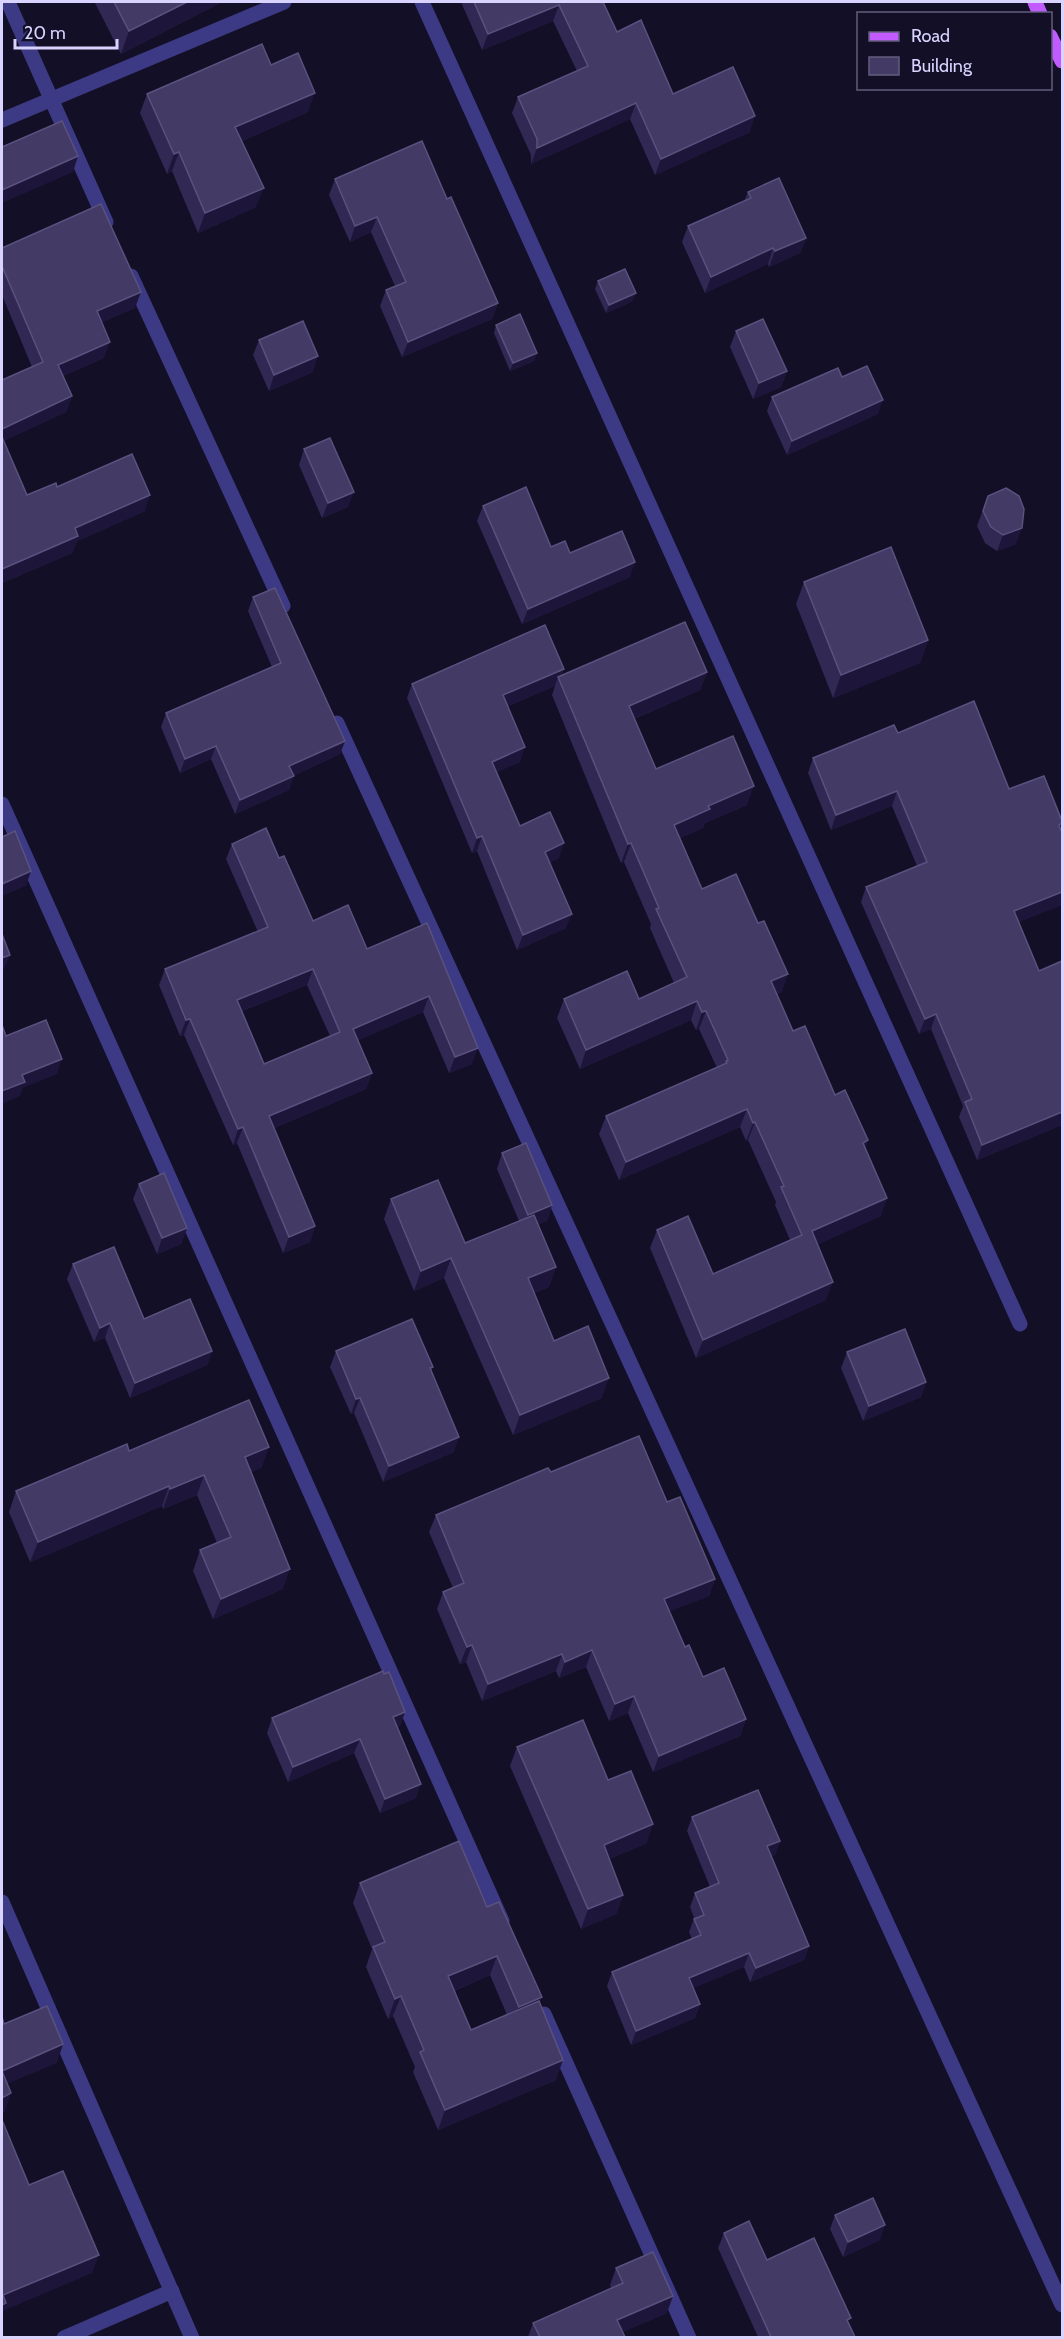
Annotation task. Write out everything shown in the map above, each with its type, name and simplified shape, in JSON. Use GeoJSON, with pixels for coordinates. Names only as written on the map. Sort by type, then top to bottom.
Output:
{"type":"FeatureCollection","features":[{"type":"Feature","properties":{"kind":"main road"},"geometry":{"type":"LineString","coordinates":[[1052,40],[1062,61]]}},
{"type":"Feature","properties":{"kind":"street"},"geometry":{"type":"LineString","coordinates":[[8,2],[115,240]]}},
{"type":"Feature","properties":{"kind":"street"},"geometry":{"type":"LineString","coordinates":[[2,120],[284,2]]}},
{"type":"Feature","properties":{"kind":"street"},"geometry":{"type":"LineString","coordinates":[[423,2],[1020,1324]]}},
{"type":"Feature","properties":{"kind":"street"},"geometry":{"type":"LineString","coordinates":[[125,262],[289,621]]}},
{"type":"Feature","properties":{"kind":"street"},"geometry":{"type":"LineString","coordinates":[[329,708],[1062,2305]]}},
{"type":"Feature","properties":{"kind":"street"},"geometry":{"type":"LineString","coordinates":[[2,804],[508,1935]]}},
{"type":"Feature","properties":{"kind":"street"},"geometry":{"type":"LineString","coordinates":[[2,1902],[192,2337]]}},
{"type":"Feature","properties":{"kind":"street"},"geometry":{"type":"LineString","coordinates":[[538,2000],[689,2337]]}},
{"type":"Feature","properties":{"kind":"street"},"geometry":{"type":"LineString","coordinates":[[64,2337],[172,2291]]}},
{"type":"Feature","properties":{"kind":"building"},"geometry":{"type":"Polygon","coordinates":[[[114,2],[187,2],[129,31],[114,2]]]}},
{"type":"Feature","properties":{"kind":"building"},"geometry":{"type":"Polygon","coordinates":[[[474,2],[603,2],[617,32],[641,20],[673,94],[733,67],[755,116],[661,159],[636,103],[537,148],[537,139],[518,97],[588,66],[559,5],[488,34],[474,2]]]}},
{"type":"Feature","properties":{"kind":"building"},"geometry":{"type":"Polygon","coordinates":[[[262,44],[271,65],[298,53],[315,93],[235,127],[264,188],[205,213],[179,152],[174,154],[147,94],[262,44]]]}},
{"type":"Feature","properties":{"kind":"building"},"geometry":{"type":"Polygon","coordinates":[[[62,121],[78,156],[2,190],[2,147],[62,121]]]}},
{"type":"Feature","properties":{"kind":"building"},"geometry":{"type":"Polygon","coordinates":[[[422,141],[447,199],[451,197],[498,303],[408,342],[386,290],[406,282],[377,217],[355,226],[335,179],[422,141]]]}},
{"type":"Feature","properties":{"kind":"building"},"geometry":{"type":"Polygon","coordinates":[[[779,178],[806,238],[775,251],[773,248],[711,277],[688,226],[751,198],[748,192],[779,178]]]}},
{"type":"Feature","properties":{"kind":"building"},"geometry":{"type":"Polygon","coordinates":[[[101,204],[141,292],[97,311],[110,342],[58,365],[72,396],[2,429],[2,380],[43,362],[2,266],[2,248],[101,204]]]}},
{"type":"Feature","properties":{"kind":"building"},"geometry":{"type":"Polygon","coordinates":[[[625,269],[636,293],[609,305],[598,281],[625,269]]]}},
{"type":"Feature","properties":{"kind":"building"},"geometry":{"type":"Polygon","coordinates":[[[520,314],[537,353],[513,363],[496,325],[520,314]]]}},
{"type":"Feature","properties":{"kind":"building"},"geometry":{"type":"Polygon","coordinates":[[[763,319],[787,371],[759,383],[736,331],[763,319]]]}},
{"type":"Feature","properties":{"kind":"building"},"geometry":{"type":"Polygon","coordinates":[[[303,321],[318,356],[274,375],[259,340],[303,321]]]}},
{"type":"Feature","properties":{"kind":"building"},"geometry":{"type":"Polygon","coordinates":[[[867,366],[883,400],[792,441],[772,397],[838,368],[842,377],[867,366]]]}},
{"type":"Feature","properties":{"kind":"building"},"geometry":{"type":"Polygon","coordinates":[[[2,437],[27,495],[56,483],[57,487],[132,454],[150,495],[75,528],[78,536],[2,569],[2,437]]]}},
{"type":"Feature","properties":{"kind":"building"},"geometry":{"type":"Polygon","coordinates":[[[330,438],[354,492],[328,503],[304,449],[330,438]]]}},
{"type":"Feature","properties":{"kind":"building"},"geometry":{"type":"Polygon","coordinates":[[[526,487],[551,547],[565,541],[570,553],[622,531],[635,562],[528,609],[483,506],[526,487]]]}},
{"type":"Feature","properties":{"kind":"building"},"geometry":{"type":"Polygon","coordinates":[[[1006,488],[1019,496],[1024,509],[1022,528],[1003,535],[991,527],[983,511],[988,496],[1006,488]]]}},
{"type":"Feature","properties":{"kind":"building"},"geometry":{"type":"Polygon","coordinates":[[[891,547],[928,640],[841,675],[804,582],[891,547]]]}},
{"type":"Feature","properties":{"kind":"building"},"geometry":{"type":"Polygon","coordinates":[[[275,588],[345,741],[289,766],[294,776],[240,800],[216,746],[185,759],[166,713],[281,663],[253,597],[275,588]]]}},
{"type":"Feature","properties":{"kind":"building"},"geometry":{"type":"Polygon","coordinates":[[[685,622],[707,672],[629,706],[656,769],[733,736],[754,786],[708,806],[710,809],[674,825],[702,889],[736,874],[758,923],[764,921],[788,974],[771,981],[793,1031],[805,1026],[835,1095],[845,1090],[868,1140],[863,1143],[887,1198],[812,1231],[833,1282],[703,1340],[657,1230],[688,1216],[713,1274],[802,1235],[781,1187],[784,1186],[747,1109],[626,1162],[606,1116],[727,1063],[728,1060],[706,1011],[702,1012],[697,1001],[586,1050],[564,999],[627,971],[639,999],[687,977],[558,677],[685,622]]]}},
{"type":"Feature","properties":{"kind":"building"},"geometry":{"type":"Polygon","coordinates":[[[545,625],[564,669],[503,695],[525,747],[492,762],[520,826],[550,812],[564,843],[545,852],[572,914],[523,935],[482,836],[477,838],[412,684],[545,625]]]}},
{"type":"Feature","properties":{"kind":"building"},"geometry":{"type":"Polygon","coordinates":[[[974,701],[1009,789],[1044,776],[1062,821],[1059,825],[1062,833],[1062,892],[1014,911],[1039,971],[1062,961],[1062,1112],[982,1145],[965,1102],[972,1099],[936,1014],[925,1019],[866,887],[927,862],[897,791],[836,815],[813,758],[894,725],[898,733],[974,701]]]}},
{"type":"Feature","properties":{"kind":"building"},"geometry":{"type":"Polygon","coordinates":[[[266,828],[279,858],[284,856],[313,921],[348,905],[367,949],[427,923],[478,1048],[455,1057],[429,996],[353,1029],[372,1073],[269,1116],[315,1226],[289,1237],[243,1127],[238,1129],[190,1019],[186,1020],[165,969],[268,927],[232,844],[266,828]],[[313,969],[237,1000],[264,1064],[340,1032],[313,969]]]}},
{"type":"Feature","properties":{"kind":"building"},"geometry":{"type":"Polygon","coordinates":[[[15,831],[31,871],[2,884],[2,837],[15,831]]]}},
{"type":"Feature","properties":{"kind":"building"},"geometry":{"type":"Polygon","coordinates":[[[2,934],[10,955],[2,958],[2,934]]]}},
{"type":"Feature","properties":{"kind":"building"},"geometry":{"type":"Polygon","coordinates":[[[46,1020],[62,1059],[22,1075],[25,1082],[2,1091],[2,1025],[6,1036],[46,1020]]]}},
{"type":"Feature","properties":{"kind":"building"},"geometry":{"type":"Polygon","coordinates":[[[526,1143],[552,1205],[528,1215],[502,1153],[526,1143]]]}},
{"type":"Feature","properties":{"kind":"building"},"geometry":{"type":"Polygon","coordinates":[[[164,1173],[187,1228],[162,1238],[139,1184],[164,1173]]]}},
{"type":"Feature","properties":{"kind":"building"},"geometry":{"type":"Polygon","coordinates":[[[438,1180],[465,1243],[534,1215],[556,1267],[528,1278],[554,1341],[588,1326],[609,1378],[520,1415],[451,1258],[421,1271],[391,1199],[438,1180]]]}},
{"type":"Feature","properties":{"kind":"building"},"geometry":{"type":"Polygon","coordinates":[[[114,1247],[144,1319],[190,1299],[212,1351],[135,1383],[110,1323],[100,1328],[73,1264],[114,1247]]]}},
{"type":"Feature","properties":{"kind":"building"},"geometry":{"type":"Polygon","coordinates":[[[412,1319],[459,1437],[389,1466],[360,1398],[356,1399],[336,1351],[412,1319]]]}},
{"type":"Feature","properties":{"kind":"building"},"geometry":{"type":"Polygon","coordinates":[[[905,1329],[926,1382],[869,1406],[847,1352],[905,1329]]]}},
{"type":"Feature","properties":{"kind":"building"},"geometry":{"type":"Polygon","coordinates":[[[249,1400],[269,1447],[245,1457],[290,1569],[221,1599],[200,1550],[231,1537],[204,1475],[170,1489],[169,1486],[38,1542],[16,1491],[127,1444],[129,1451],[249,1400]]]}},
{"type":"Feature","properties":{"kind":"building"},"geometry":{"type":"Polygon","coordinates":[[[639,1436],[667,1502],[680,1497],[715,1579],[664,1599],[685,1647],[689,1645],[703,1677],[724,1668],[746,1719],[659,1756],[634,1696],[615,1704],[592,1650],[565,1662],[562,1654],[488,1684],[472,1645],[467,1647],[443,1592],[464,1583],[436,1515],[548,1468],[551,1472],[639,1436]]]}},
{"type":"Feature","properties":{"kind":"building"},"geometry":{"type":"Polygon","coordinates":[[[383,1671],[384,1674],[389,1672],[405,1712],[393,1717],[421,1784],[385,1799],[360,1739],[293,1767],[272,1718],[383,1671]]]}},
{"type":"Feature","properties":{"kind":"building"},"geometry":{"type":"Polygon","coordinates":[[[583,1720],[608,1780],[631,1771],[653,1824],[604,1845],[623,1895],[588,1909],[517,1747],[583,1720]]]}},
{"type":"Feature","properties":{"kind":"building"},"geometry":{"type":"Polygon","coordinates":[[[758,1790],[780,1841],[767,1846],[809,1946],[756,1968],[749,1953],[689,1978],[700,2004],[636,2031],[612,1972],[701,1935],[694,1919],[704,1915],[695,1893],[719,1883],[692,1817],[758,1790]]]}},
{"type":"Feature","properties":{"kind":"building"},"geometry":{"type":"Polygon","coordinates":[[[459,1841],[487,1907],[499,1902],[542,1997],[519,2007],[497,1956],[448,1976],[471,2030],[539,2001],[563,2060],[445,2110],[420,2052],[424,2050],[401,1996],[395,1999],[373,1947],[385,1942],[360,1883],[459,1841]]]}},
{"type":"Feature","properties":{"kind":"building"},"geometry":{"type":"Polygon","coordinates":[[[47,2006],[63,2044],[2,2071],[2,2017],[4,2024],[47,2006]]]}},
{"type":"Feature","properties":{"kind":"building"},"geometry":{"type":"Polygon","coordinates":[[[2,2071],[11,2093],[2,2098],[2,2071]]]}},
{"type":"Feature","properties":{"kind":"building"},"geometry":{"type":"Polygon","coordinates":[[[2,2120],[29,2185],[63,2171],[99,2255],[3,2295],[6,2303],[2,2305],[2,2120]]]}},
{"type":"Feature","properties":{"kind":"building"},"geometry":{"type":"Polygon","coordinates":[[[873,2198],[885,2225],[848,2242],[835,2215],[873,2198]]]}},
{"type":"Feature","properties":{"kind":"building"},"geometry":{"type":"Polygon","coordinates":[[[749,2221],[767,2260],[814,2238],[851,2318],[847,2320],[855,2337],[771,2337],[724,2233],[749,2221]]]}},
{"type":"Feature","properties":{"kind":"building"},"geometry":{"type":"Polygon","coordinates":[[[653,2252],[673,2296],[617,2320],[625,2337],[540,2337],[533,2323],[623,2283],[616,2268],[653,2252]]]}}]}
